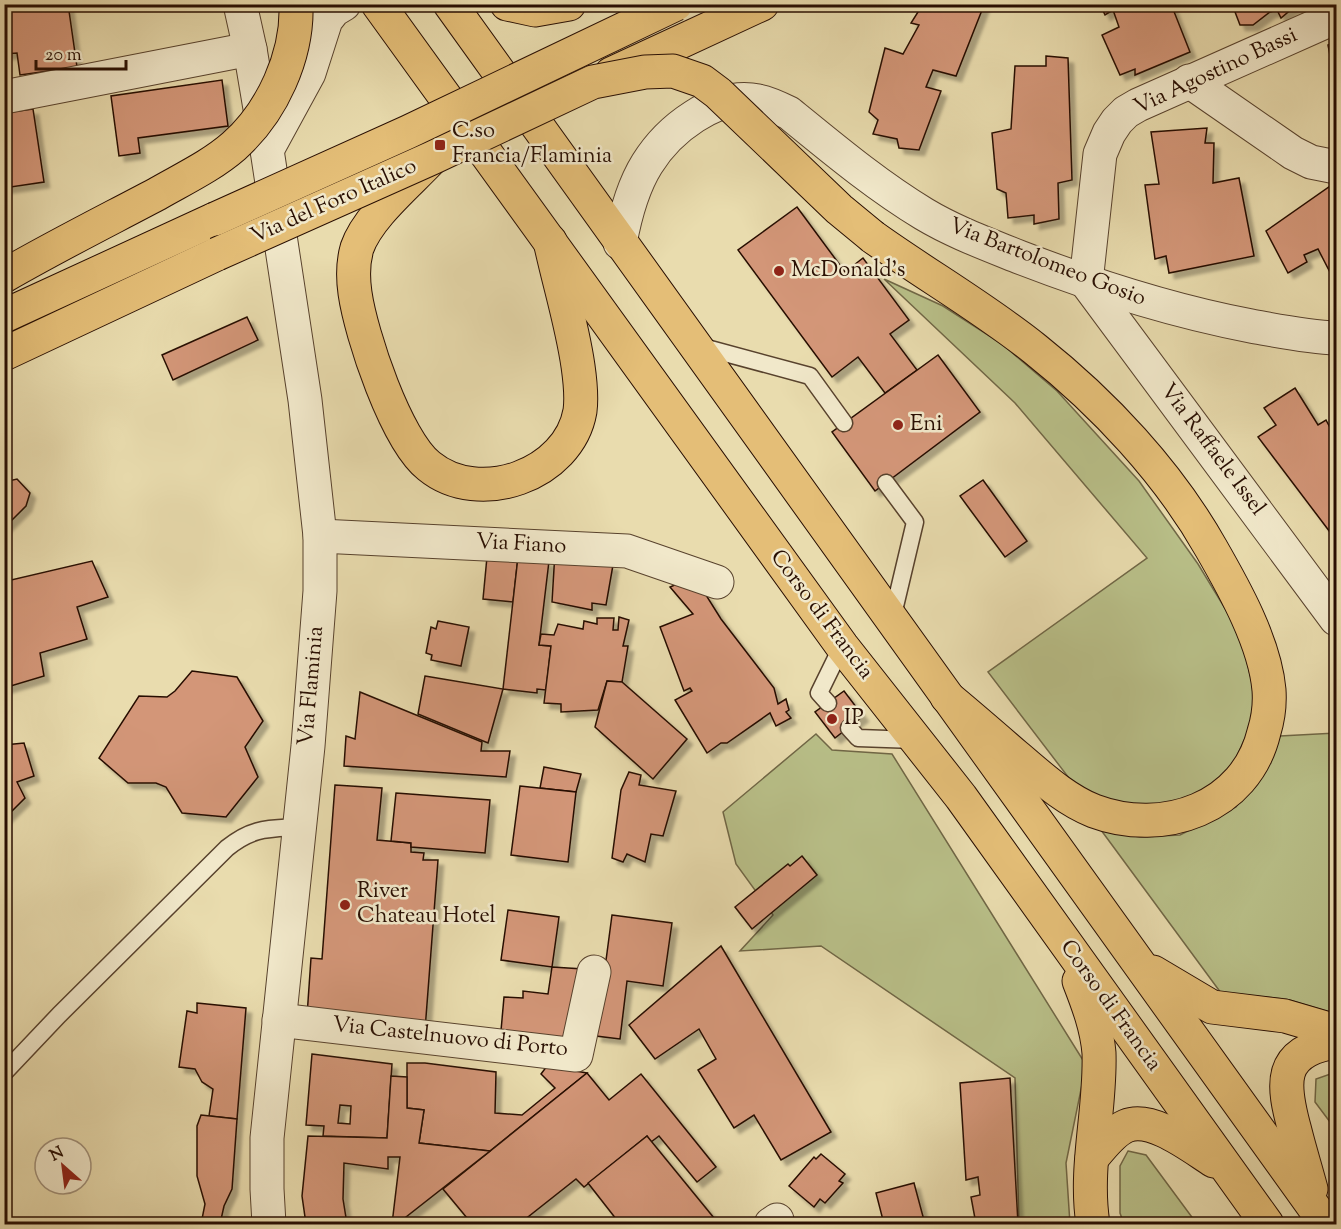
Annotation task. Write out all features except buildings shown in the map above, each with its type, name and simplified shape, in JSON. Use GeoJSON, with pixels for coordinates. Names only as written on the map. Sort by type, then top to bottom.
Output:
{"type":"FeatureCollection","features":[{"type":"Feature","properties":{"kind":"main road"},"geometry":{"type":"LineString","coordinates":[[4,276],[193,174],[235,145],[264,109],[282,80],[294,34],[296,4]]}},
{"type":"Feature","properties":{"kind":"main road"},"geometry":{"type":"LineString","coordinates":[[450,4],[1322,1218]]}},
{"type":"Feature","properties":{"kind":"main road"},"geometry":{"type":"LineString","coordinates":[[507,4],[535,9],[569,4]]}},
{"type":"Feature","properties":{"kind":"main road","name":"Via del Foro Italico"},"geometry":{"type":"LineString","coordinates":[[4,316],[408,132],[676,4]]}},
{"type":"Feature","properties":{"kind":"main road","name":"Via del Foro Italico"},"geometry":{"type":"LineString","coordinates":[[4,354],[762,4]]}},
{"type":"Feature","properties":{"kind":"main road","name":"Corso di Francia"},"geometry":{"type":"LineString","coordinates":[[384,13],[842,645],[961,797],[1267,1224]]}},
{"type":"Feature","properties":{"kind":"main road"},"geometry":{"type":"LineString","coordinates":[[593,82],[659,71],[673,72],[702,81],[718,93],[839,209],[873,237],[1035,349],[1094,401],[1129,437],[1166,481],[1210,546],[1252,630],[1263,660],[1269,692],[1267,722],[1263,739],[1257,756],[1246,772],[1220,799],[1179,817],[1153,822],[1118,818],[1094,811],[1072,800],[1037,774],[947,697]]}},
{"type":"Feature","properties":{"kind":"main road"},"geometry":{"type":"LineString","coordinates":[[432,158],[370,224],[362,237],[354,259],[354,291],[366,335],[391,405],[417,455],[431,469],[444,476],[472,484],[487,484],[524,476],[543,467],[557,456],[570,440],[580,411],[581,395],[575,348],[550,242]]}},
{"type":"Feature","properties":{"kind":"main road"},"geometry":{"type":"LineString","coordinates":[[1059,936],[1078,976],[1098,1042],[1090,1187],[1093,1224]]}},
{"type":"Feature","properties":{"kind":"main road"},"geometry":{"type":"LineString","coordinates":[[1139,964],[1212,1007],[1285,1016],[1336,1031]]}},
{"type":"Feature","properties":{"kind":"main road"},"geometry":{"type":"LineString","coordinates":[[1322,1218],[1290,1114],[1286,1082],[1289,1072],[1301,1055],[1316,1047],[1336,1042]]}},
{"type":"Feature","properties":{"kind":"main road"},"geometry":{"type":"LineString","coordinates":[[1092,1158],[1118,1131],[1135,1124],[1146,1124],[1164,1131],[1226,1168]]}},
{"type":"Feature","properties":{"kind":"street","name":"Via Flaminia"},"geometry":{"type":"LineString","coordinates":[[240,4],[267,150],[305,400],[320,536],[319,603],[300,827],[267,1138],[269,1224]]}},
{"type":"Feature","properties":{"kind":"street"},"geometry":{"type":"LineString","coordinates":[[267,150],[309,73],[326,20],[334,10],[344,4]]}},
{"type":"Feature","properties":{"kind":"street"},"geometry":{"type":"LineString","coordinates":[[357,4],[384,13]]}},
{"type":"Feature","properties":{"kind":"street","name":"Via Agostino Bassi"},"geometry":{"type":"LineString","coordinates":[[1086,282],[1100,154],[1109,133],[1126,112],[1189,81],[1336,17]]}},
{"type":"Feature","properties":{"kind":"street"},"geometry":{"type":"LineString","coordinates":[[4,97],[250,49]]}},
{"type":"Feature","properties":{"kind":"street"},"geometry":{"type":"LineString","coordinates":[[1189,81],[1293,153],[1311,162],[1336,167]]}},
{"type":"Feature","properties":{"kind":"street","name":"Via Bartolomeo Gosio"},"geometry":{"type":"LineString","coordinates":[[620,243],[626,214],[636,185],[661,144],[678,129],[709,109],[735,101],[758,100],[777,106],[789,113],[887,188],[963,235],[1086,282],[1152,303],[1222,320],[1298,334],[1336,338]]}},
{"type":"Feature","properties":{"kind":"street","name":"Via Raffaele Issel"},"geometry":{"type":"LineString","coordinates":[[1086,282],[1336,619]]}},
{"type":"Feature","properties":{"kind":"street","name":"Via Fiano"},"geometry":{"type":"LineString","coordinates":[[320,536],[627,551],[717,582]]}},
{"type":"Feature","properties":{"kind":"street","name":"Via Castelnuovo di Porto"},"geometry":{"type":"LineString","coordinates":[[279,1020],[576,1055],[594,972]]}},
{"type":"Feature","properties":{"kind":"lane"},"geometry":{"type":"LineString","coordinates":[[696,346],[810,376],[844,423]]}},
{"type":"Feature","properties":{"kind":"lane"},"geometry":{"type":"LineString","coordinates":[[886,483],[915,522],[892,620]]}},
{"type":"Feature","properties":{"kind":"lane"},"geometry":{"type":"LineString","coordinates":[[828,703],[819,693],[842,645]]}},
{"type":"Feature","properties":{"kind":"lane"},"geometry":{"type":"LineString","coordinates":[[849,728],[858,738],[918,740]]}},
{"type":"Feature","properties":{"kind":"lane"},"geometry":{"type":"LineString","coordinates":[[4,1073],[227,848],[242,836],[255,831],[300,827]]}},
{"type":"Feature","properties":{"kind":"green space"},"geometry":{"type":"Polygon","coordinates":[[[884,279],[943,306],[1002,344],[1057,391],[1139,481],[1198,564],[1229,615],[1244,649],[1253,687],[1254,718],[1232,767],[1207,791],[1164,809],[1113,806],[1075,786],[988,672],[1147,558],[1015,403],[884,279]]]}},
{"type":"Feature","properties":{"kind":"green space"},"geometry":{"type":"Polygon","coordinates":[[[1336,733],[1336,1014],[1286,999],[1221,993],[1101,830],[1140,837],[1180,835],[1236,807],[1280,736],[1336,733]]]}},
{"type":"Feature","properties":{"kind":"green space"},"geometry":{"type":"Polygon","coordinates":[[[816,734],[832,750],[892,754],[1086,1065],[1066,1163],[1070,1224],[1019,1224],[1015,1078],[821,946],[740,951],[773,915],[736,864],[723,812],[816,734]]]}},
{"type":"Feature","properties":{"kind":"green space"},"geometry":{"type":"Polygon","coordinates":[[[1336,1072],[1336,1130],[1315,1102],[1316,1079],[1336,1072]]]}},
{"type":"Feature","properties":{"kind":"green space"},"geometry":{"type":"Polygon","coordinates":[[[1128,1151],[1146,1155],[1197,1224],[1124,1224],[1120,1213],[1120,1166],[1128,1151]]]}},
{"type":"Feature","properties":{"kind":"place","name":"C.so Francia/Flaminia"},"geometry":{"type":"Point","coordinates":[440,145]}},
{"type":"Feature","properties":{"kind":"place","name":"McDonald's"},"geometry":{"type":"Point","coordinates":[779,271]}},
{"type":"Feature","properties":{"kind":"place","name":"Eni"},"geometry":{"type":"Point","coordinates":[898,425]}},
{"type":"Feature","properties":{"kind":"place","name":"IP"},"geometry":{"type":"Point","coordinates":[832,719]}},
{"type":"Feature","properties":{"kind":"place","name":"River Chateau Hotel"},"geometry":{"type":"Point","coordinates":[345,905]}}]}
